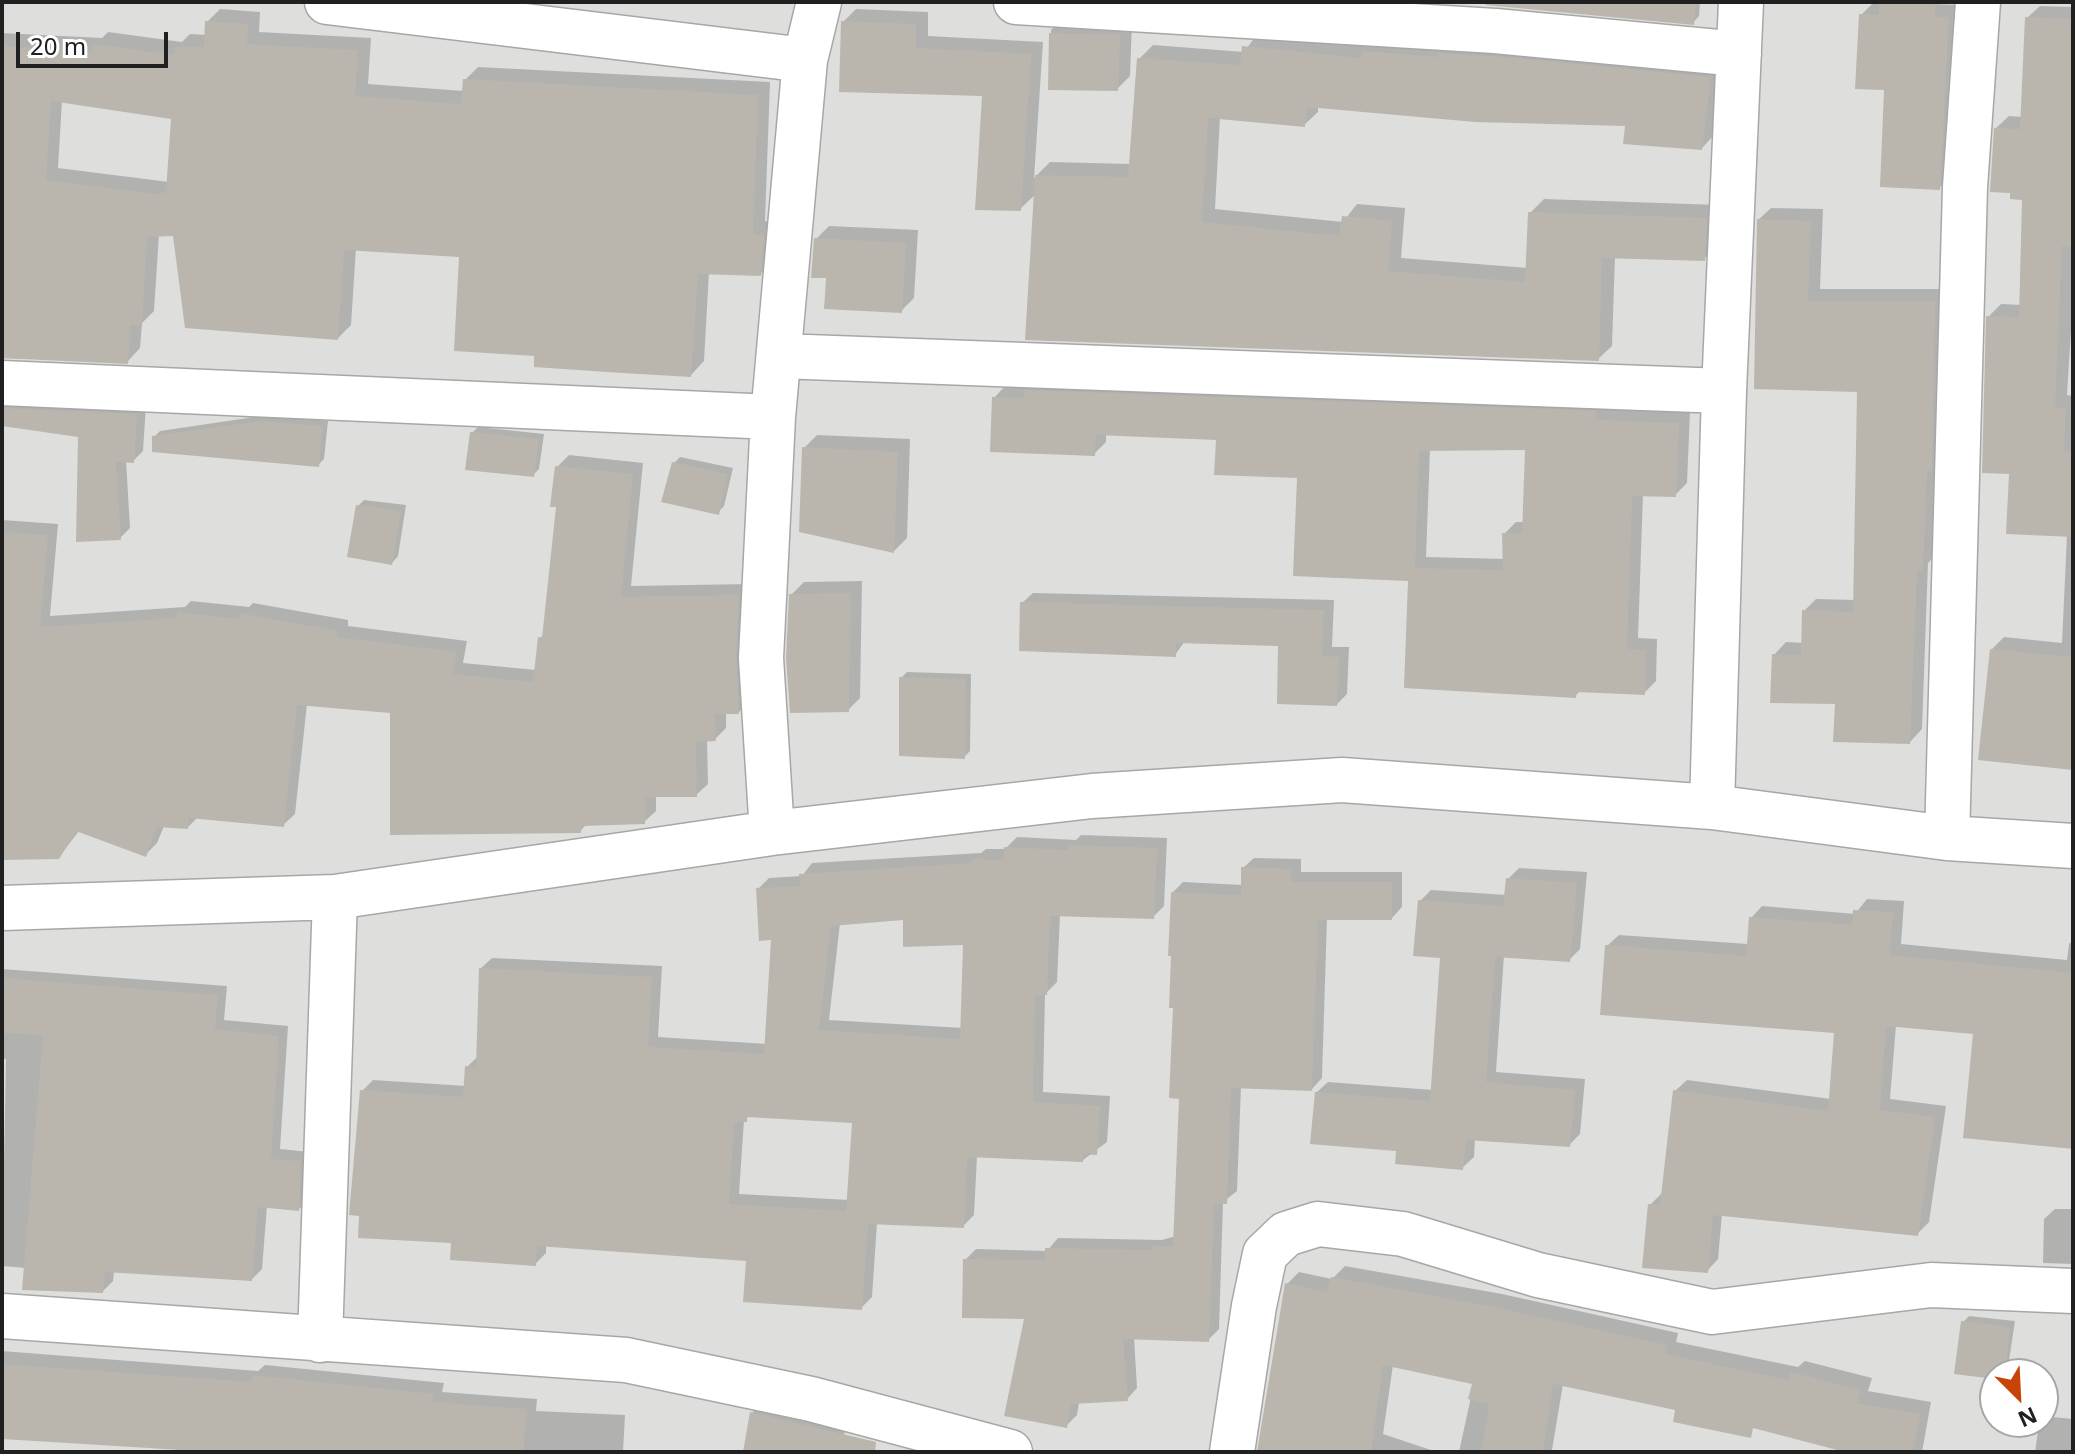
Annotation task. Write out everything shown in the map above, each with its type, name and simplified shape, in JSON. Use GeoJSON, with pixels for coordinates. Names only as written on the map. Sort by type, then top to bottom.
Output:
{"type":"FeatureCollection","features":[{"type":"Feature","properties":{"kind":"street"},"geometry":{"type":"LineString","coordinates":[[327,2],[805,60]]}},
{"type":"Feature","properties":{"kind":"street"},"geometry":{"type":"LineString","coordinates":[[772,833],[761,658],[773,417],[805,60],[819,2]]}},
{"type":"Feature","properties":{"kind":"street"},"geometry":{"type":"LineString","coordinates":[[1016,2],[1495,31],[1739,54]]}},
{"type":"Feature","properties":{"kind":"street"},"geometry":{"type":"LineString","coordinates":[[1712,807],[1724,391],[1741,2]]}},
{"type":"Feature","properties":{"kind":"street"},"geometry":{"type":"LineString","coordinates":[[1947,838],[1965,187],[1978,2]]}},
{"type":"Feature","properties":{"kind":"street"},"geometry":{"type":"LineString","coordinates":[[780,356],[1724,391]]}},
{"type":"Feature","properties":{"kind":"street"},"geometry":{"type":"LineString","coordinates":[[2,383],[773,417]]}},
{"type":"Feature","properties":{"kind":"street"},"geometry":{"type":"LineString","coordinates":[[2,908],[335,897],[772,833],[1092,796],[1342,780],[1712,807],[1947,838],[2073,846]]}},
{"type":"Feature","properties":{"kind":"street"},"geometry":{"type":"LineString","coordinates":[[320,1340],[335,897]]}},
{"type":"Feature","properties":{"kind":"street"},"geometry":{"type":"LineString","coordinates":[[1232,1452],[1265,1254],[1286,1234],[1318,1224],[1403,1234],[1538,1275],[1712,1312],[1931,1285],[2073,1291]]}},
{"type":"Feature","properties":{"kind":"street"},"geometry":{"type":"LineString","coordinates":[[2,1316],[626,1360],[811,1399],[1010,1452]]}},
{"type":"Feature","properties":{"kind":"shaded area"},"geometry":{"type":"Polygon","coordinates":[[[2,2],[2073,2],[2073,1452],[2,1452],[2,2]]]}},
{"type":"Feature","properties":{"kind":"building"},"geometry":{"type":"Polygon","coordinates":[[[1486,2],[1696,2],[1694,25],[1486,5],[1486,2]]]}},
{"type":"Feature","properties":{"kind":"building"},"geometry":{"type":"Polygon","coordinates":[[[1879,2],[1935,2],[1935,17],[1949,17],[1940,190],[1880,187],[1884,90],[1855,89],[1859,14],[1879,15],[1879,2]]]}},
{"type":"Feature","properties":{"kind":"building"},"geometry":{"type":"Polygon","coordinates":[[[2025,17],[2073,19],[2073,247],[2062,246],[2055,407],[2066,408],[2064,451],[2073,452],[2073,537],[2006,534],[2009,474],[1982,473],[1986,316],[2019,317],[2022,200],[2010,199],[2010,193],[1990,192],[1994,128],[2020,129],[2025,17]]]}},
{"type":"Feature","properties":{"kind":"building"},"geometry":{"type":"Polygon","coordinates":[[[205,21],[248,24],[247,44],[358,50],[355,96],[461,104],[463,79],[758,95],[753,233],[764,236],[761,276],[698,274],[691,377],[622,373],[534,367],[534,356],[454,351],[459,257],[344,250],[338,340],[185,328],[173,236],[147,237],[142,326],[131,325],[128,364],[2,358],[2,46],[92,51],[93,44],[174,55],[175,46],[204,47],[205,21]],[[51,101],[46,180],[156,194],[166,192],[171,119],[51,101]]]}},
{"type":"Feature","properties":{"kind":"building"},"geometry":{"type":"Polygon","coordinates":[[[841,21],[916,24],[916,48],[1031,54],[1021,211],[975,210],[982,96],[839,92],[841,21]]]}},
{"type":"Feature","properties":{"kind":"building"},"geometry":{"type":"Polygon","coordinates":[[[1049,33],[1120,35],[1118,91],[1048,90],[1049,33]]]}},
{"type":"Feature","properties":{"kind":"building"},"geometry":{"type":"Polygon","coordinates":[[[1242,46],[1361,58],[1362,51],[1437,57],[1438,53],[1493,56],[1711,77],[1702,150],[1623,144],[1625,126],[1475,122],[1307,107],[1305,127],[1208,118],[1202,222],[1339,236],[1342,216],[1392,221],[1388,271],[1525,282],[1528,212],[1707,218],[1705,261],[1602,258],[1599,361],[1025,340],[1035,175],[1128,177],[1137,58],[1240,65],[1242,46]]]}},
{"type":"Feature","properties":{"kind":"building"},"geometry":{"type":"Polygon","coordinates":[[[1757,219],[1811,221],[1808,301],[1935,301],[1932,471],[1927,471],[1923,571],[1917,571],[1910,744],[1833,742],[1835,704],[1770,703],[1772,654],[1801,655],[1802,610],[1853,612],[1857,392],[1754,389],[1757,219]]]}},
{"type":"Feature","properties":{"kind":"building"},"geometry":{"type":"Polygon","coordinates":[[[814,238],[906,243],[902,313],[824,309],[826,278],[811,278],[814,238]]]}},
{"type":"Feature","properties":{"kind":"building"},"geometry":{"type":"Polygon","coordinates":[[[1024,390],[1597,411],[1596,420],[1679,423],[1676,497],[1632,496],[1627,649],[1646,650],[1645,695],[1576,692],[1576,698],[1404,688],[1408,581],[1293,576],[1297,478],[1214,475],[1216,440],[1096,435],[1095,456],[990,452],[992,397],[1024,398],[1024,390]],[[1525,450],[1419,451],[1415,568],[1503,570],[1502,533],[1522,534],[1525,450]]]}},
{"type":"Feature","properties":{"kind":"building"},"geometry":{"type":"Polygon","coordinates":[[[2,408],[137,414],[134,463],[116,462],[121,540],[76,542],[78,437],[2,426],[2,408]]]}},
{"type":"Feature","properties":{"kind":"building"},"geometry":{"type":"Polygon","coordinates":[[[262,421],[323,426],[319,467],[152,452],[152,436],[262,421]]]}},
{"type":"Feature","properties":{"kind":"building"},"geometry":{"type":"Polygon","coordinates":[[[470,432],[539,439],[534,477],[465,470],[470,432]]]}},
{"type":"Feature","properties":{"kind":"building"},"geometry":{"type":"Polygon","coordinates":[[[802,447],[898,452],[894,553],[799,532],[802,447]]]}},
{"type":"Feature","properties":{"kind":"building"},"geometry":{"type":"Polygon","coordinates":[[[672,462],[728,474],[719,515],[661,502],[672,462]]]}},
{"type":"Feature","properties":{"kind":"building"},"geometry":{"type":"Polygon","coordinates":[[[555,466],[633,474],[621,597],[739,595],[736,657],[739,714],[715,714],[716,741],[696,742],[697,797],[645,797],[645,824],[581,826],[581,833],[390,835],[390,713],[297,705],[284,827],[189,818],[188,829],[157,827],[146,857],[76,831],[59,859],[2,860],[2,532],[48,535],[40,627],[177,618],[177,612],[239,619],[240,613],[337,631],[337,637],[457,652],[452,674],[533,682],[538,637],[542,638],[556,507],[550,507],[555,466]]]}},
{"type":"Feature","properties":{"kind":"building"},"geometry":{"type":"Polygon","coordinates":[[[356,505],[401,511],[392,565],[347,557],[356,505]]]}},
{"type":"Feature","properties":{"kind":"building"},"geometry":{"type":"Polygon","coordinates":[[[851,593],[849,712],[790,713],[786,658],[789,594],[851,593]]]}},
{"type":"Feature","properties":{"kind":"building"},"geometry":{"type":"Polygon","coordinates":[[[1020,602],[1324,610],[1322,656],[1339,657],[1337,706],[1277,704],[1278,646],[1176,643],[1176,657],[1019,651],[1020,602]]]}},
{"type":"Feature","properties":{"kind":"building"},"geometry":{"type":"Polygon","coordinates":[[[1990,649],[2073,657],[2073,770],[1978,760],[1990,649]]]}},
{"type":"Feature","properties":{"kind":"building"},"geometry":{"type":"Polygon","coordinates":[[[899,677],[966,679],[965,759],[899,756],[899,677]]]}},
{"type":"Feature","properties":{"kind":"building"},"geometry":{"type":"Polygon","coordinates":[[[1068,845],[1157,848],[1154,919],[1050,916],[1047,995],[1035,995],[1033,1102],[1100,1106],[1097,1155],[1083,1154],[1083,1162],[967,1157],[964,1228],[868,1224],[862,1310],[743,1302],[746,1261],[537,1246],[536,1266],[450,1260],[451,1243],[358,1238],[359,1216],[349,1215],[360,1090],[463,1097],[465,1066],[476,1067],[479,968],[652,977],[648,1047],[764,1054],[771,940],[759,941],[756,888],[800,886],[799,874],[972,863],[973,859],[1004,860],[1004,847],[1068,850],[1068,845]],[[903,920],[831,926],[819,1030],[960,1039],[963,945],[903,947],[903,920]],[[747,1117],[747,1122],[734,1122],[729,1204],[846,1211],[852,1123],[747,1117]]]}},
{"type":"Feature","properties":{"kind":"building"},"geometry":{"type":"Polygon","coordinates":[[[1241,867],[1292,869],[1291,882],[1392,882],[1392,920],[1318,920],[1312,1091],[1231,1088],[1227,1204],[1214,1203],[1209,1342],[1123,1339],[1128,1401],[1071,1404],[1067,1428],[1004,1416],[1024,1319],[962,1318],[963,1259],[1045,1260],[1045,1248],[1153,1250],[1153,1246],[1173,1246],[1179,1099],[1169,1098],[1173,1008],[1169,1008],[1171,956],[1168,956],[1171,892],[1241,895],[1241,867]]]}},
{"type":"Feature","properties":{"kind":"building"},"geometry":{"type":"Polygon","coordinates":[[[1506,878],[1577,883],[1570,962],[1495,957],[1486,1082],[1575,1090],[1570,1147],[1466,1140],[1463,1170],[1395,1164],[1396,1151],[1310,1144],[1315,1092],[1430,1101],[1440,958],[1413,956],[1418,900],[1503,906],[1506,878]]]}},
{"type":"Feature","properties":{"kind":"building"},"geometry":{"type":"Polygon","coordinates":[[[1853,910],[1893,912],[1890,955],[2073,973],[2073,1149],[1963,1138],[1973,1034],[1886,1026],[1880,1110],[1935,1117],[1918,1236],[1713,1215],[1708,1273],[1642,1268],[1648,1204],[1660,1205],[1673,1090],[1828,1111],[1834,1033],[1600,1015],[1605,945],[1746,956],[1749,917],[1852,925],[1853,910]]]}},
{"type":"Feature","properties":{"kind":"building"},"geometry":{"type":"Polygon","coordinates":[[[2,978],[218,995],[215,1029],[279,1036],[271,1159],[301,1161],[299,1211],[258,1207],[252,1281],[105,1272],[103,1293],[22,1290],[43,1035],[2,1033],[2,978]]]}},
{"type":"Feature","properties":{"kind":"building"},"geometry":{"type":"Polygon","coordinates":[[[1331,1277],[1489,1306],[1667,1345],[1665,1354],[1789,1380],[1791,1372],[1861,1390],[1857,1403],[1920,1414],[1913,1452],[1845,1452],[1753,1428],[1751,1438],[1673,1422],[1675,1410],[1553,1384],[1543,1452],[1481,1452],[1489,1404],[1468,1399],[1472,1384],[1383,1365],[1371,1452],[1257,1452],[1285,1283],[1327,1292],[1331,1277]]]}},
{"type":"Feature","properties":{"kind":"building"},"geometry":{"type":"Polygon","coordinates":[[[1961,1321],[2010,1327],[2007,1358],[1979,1358],[1979,1377],[1954,1374],[1961,1321]]]}},
{"type":"Feature","properties":{"kind":"building"},"geometry":{"type":"Polygon","coordinates":[[[2,1364],[251,1382],[252,1375],[434,1394],[433,1402],[527,1409],[523,1452],[214,1452],[2,1439],[2,1364]]]}},
{"type":"Feature","properties":{"kind":"building"},"geometry":{"type":"Polygon","coordinates":[[[750,1412],[876,1442],[875,1452],[743,1452],[750,1412]]]}}]}
